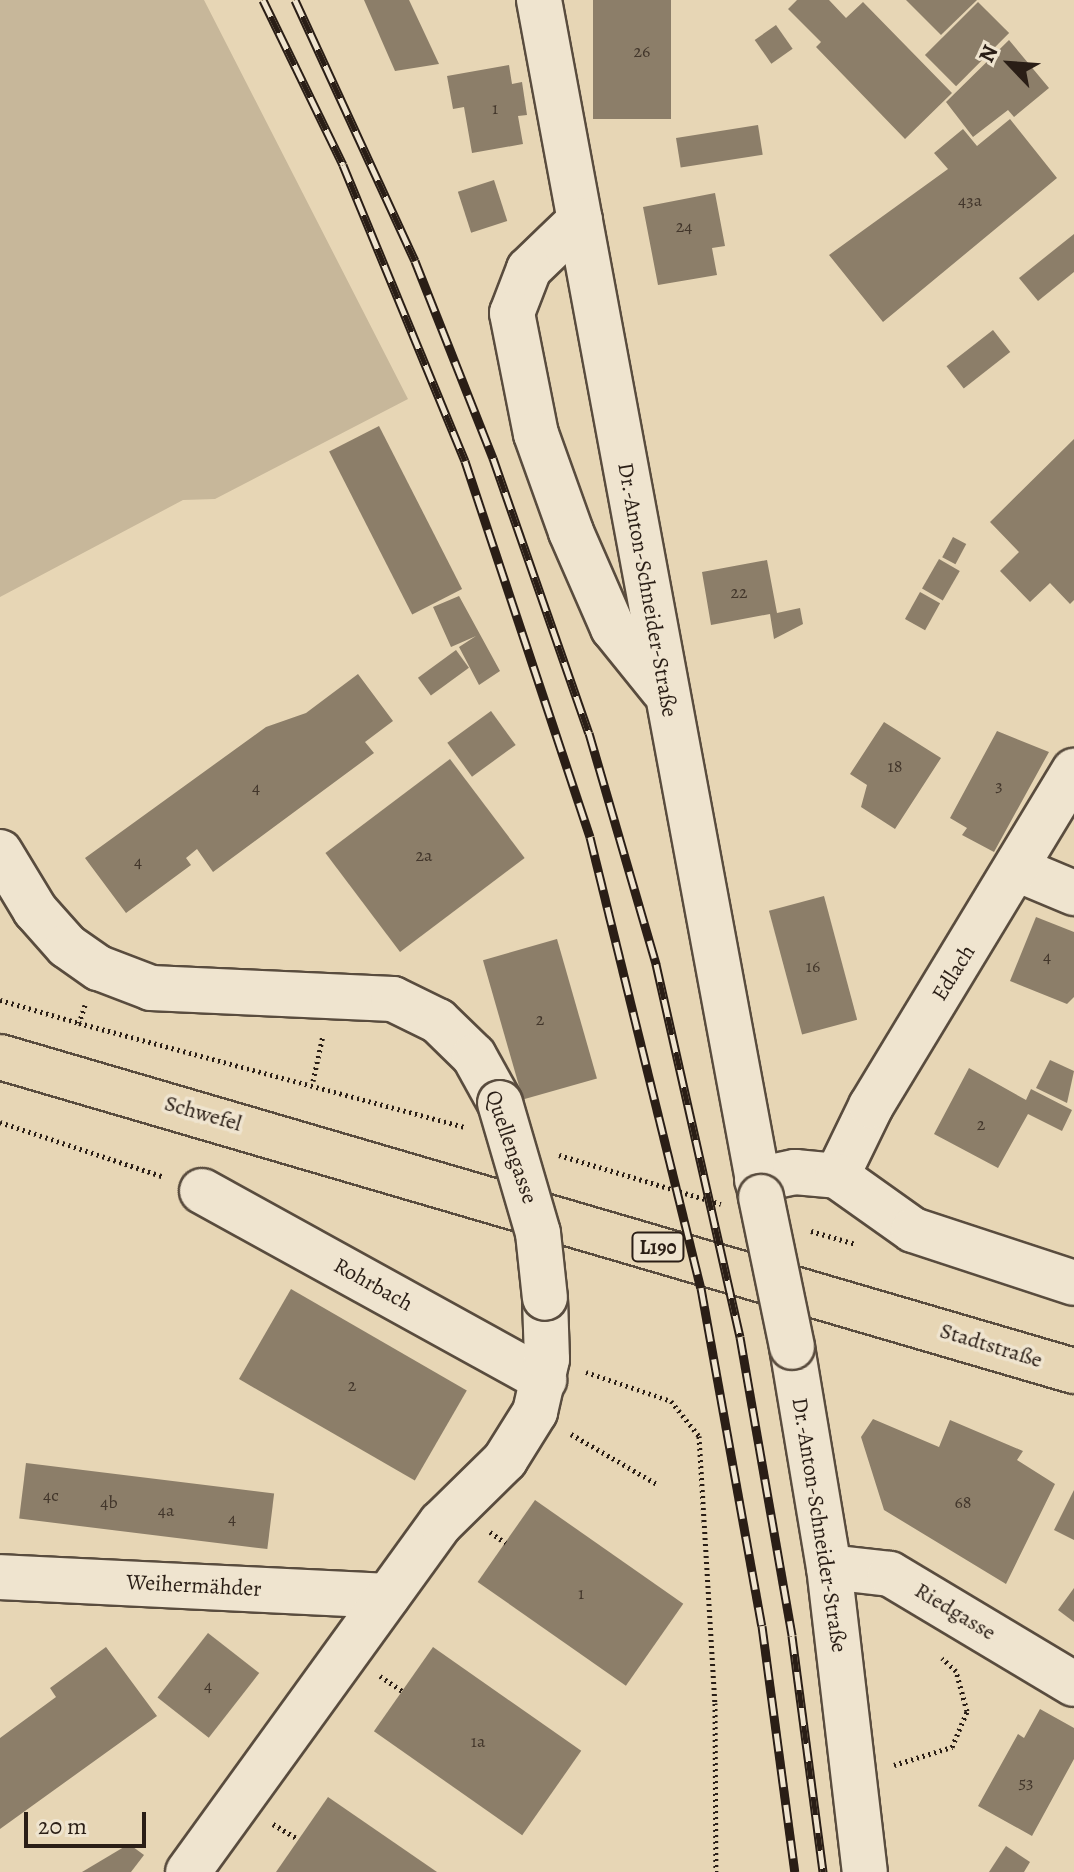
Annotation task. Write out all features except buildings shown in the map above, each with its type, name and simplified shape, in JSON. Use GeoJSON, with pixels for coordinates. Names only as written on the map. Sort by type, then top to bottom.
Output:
{"type":"FeatureCollection","features":[{"type":"Feature","properties":{"kind":"main road","name":"Schwefel"},"geometry":{"type":"LineString","coordinates":[[0,1057],[407,1172],[909,1321]]}},
{"type":"Feature","properties":{"kind":"main road","name":"Stadtstraße"},"geometry":{"type":"LineString","coordinates":[[909,1321],[1074,1371]]}},
{"type":"Feature","properties":{"kind":"street","name":"Dr.-Anton-Schneider-Straße"},"geometry":{"type":"LineString","coordinates":[[539,0],[666,694],[752,1195],[792,1347],[829,1567],[865,1872]]}},
{"type":"Feature","properties":{"kind":"street"},"geometry":{"type":"LineString","coordinates":[[580,220],[529,269],[512,313],[536,434],[571,532],[613,628],[666,694]]}},
{"type":"Feature","properties":{"kind":"street","name":"Edlach"},"geometry":{"type":"LineString","coordinates":[[837,1176],[871,1106],[1019,870],[1074,771]]}},
{"type":"Feature","properties":{"kind":"street","name":"Quellengasse"},"geometry":{"type":"LineString","coordinates":[[0,852],[35,910],[67,946],[99,968],[151,988],[393,999],[447,1030],[474,1056],[490,1117],[538,1233],[545,1298],[542,1384]]}},
{"type":"Feature","properties":{"kind":"street"},"geometry":{"type":"LineString","coordinates":[[1019,870],[1074,893]]}},
{"type":"Feature","properties":{"kind":"street"},"geometry":{"type":"LineString","coordinates":[[752,1195],[795,1172],[837,1176],[913,1230],[1074,1283]]}},
{"type":"Feature","properties":{"kind":"street","name":"Rohrbach"},"geometry":{"type":"LineString","coordinates":[[202,1191],[542,1384]]}},
{"type":"Feature","properties":{"kind":"street"},"geometry":{"type":"LineString","coordinates":[[188,1872],[441,1523],[505,1460],[542,1384]]}},
{"type":"Feature","properties":{"kind":"street","name":"Riedgasse"},"geometry":{"type":"LineString","coordinates":[[829,1567],[890,1574],[1074,1684]]}},
{"type":"Feature","properties":{"kind":"street","name":"Weihermähder"},"geometry":{"type":"LineString","coordinates":[[0,1577],[388,1596]]}},
{"type":"Feature","properties":{"kind":"path"},"geometry":{"type":"LineString","coordinates":[[0,1000],[79,1023]]}},
{"type":"Feature","properties":{"kind":"path"},"geometry":{"type":"LineString","coordinates":[[137,1039],[313,1081],[490,1117]]}},
{"type":"Feature","properties":{"kind":"path"},"geometry":{"type":"LineString","coordinates":[[0,1122],[202,1191]]}},
{"type":"Feature","properties":{"kind":"path"},"geometry":{"type":"LineString","coordinates":[[556,1154],[752,1195]]}},
{"type":"Feature","properties":{"kind":"path"},"geometry":{"type":"LineString","coordinates":[[798,1227],[859,1245]]}},
{"type":"Feature","properties":{"kind":"path"},"geometry":{"type":"LineString","coordinates":[[542,1384],[657,1484]]}},
{"type":"Feature","properties":{"kind":"path"},"geometry":{"type":"LineString","coordinates":[[542,1384],[671,1401],[699,1436],[715,1703],[716,1872]]}},
{"type":"Feature","properties":{"kind":"path"},"geometry":{"type":"LineString","coordinates":[[853,1771],[923,1761],[952,1747],[967,1711],[956,1671],[938,1653]]}},
{"type":"Feature","properties":{"kind":"shaded area"},"geometry":{"type":"Polygon","coordinates":[[[0,0],[204,0],[408,399],[215,499],[183,500],[0,597],[0,0]]]}},
{"type":"Feature","properties":{"kind":"railway"},"geometry":{"type":"LineString","coordinates":[[263,0],[343,165],[465,461],[590,837],[701,1288],[762,1626],[795,1872]]}},
{"type":"Feature","properties":{"kind":"railway"},"geometry":{"type":"LineString","coordinates":[[295,0],[415,261],[493,458],[589,733],[656,964],[740,1337],[792,1636],[823,1872]]}}]}
